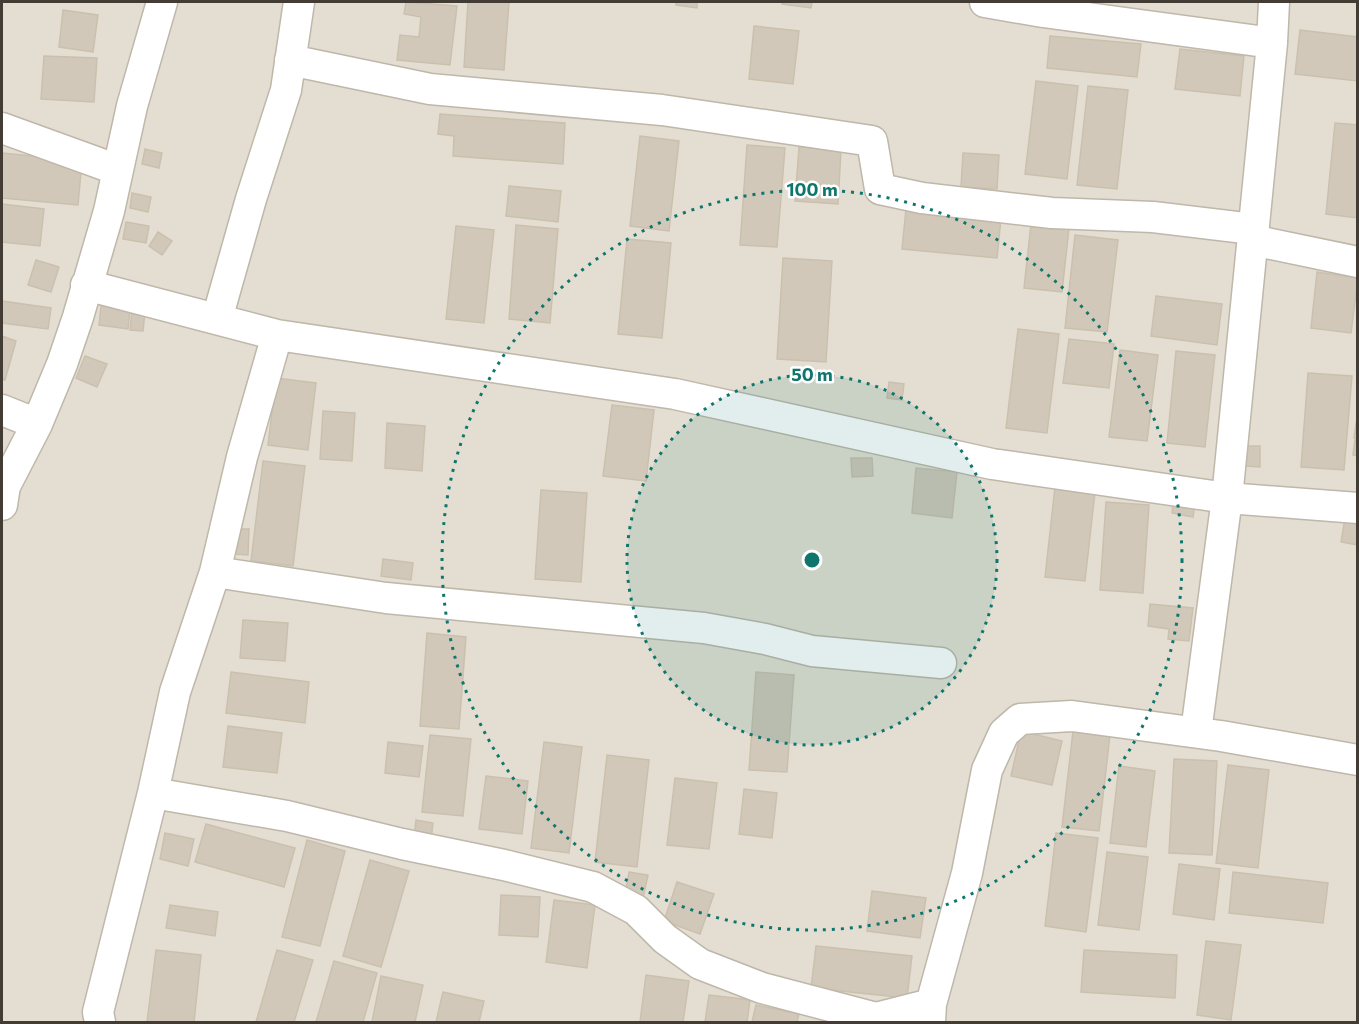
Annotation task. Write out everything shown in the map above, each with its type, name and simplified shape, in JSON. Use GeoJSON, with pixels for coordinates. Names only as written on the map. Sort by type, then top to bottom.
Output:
{"type":"FeatureCollection","features":[{"type":"Feature","properties":{"kind":"street"},"geometry":{"type":"LineString","coordinates":[[2,505],[5,486],[37,424],[62,364],[109,211],[132,106],[162,2]]}},
{"type":"Feature","properties":{"kind":"street"},"geometry":{"type":"LineString","coordinates":[[217,319],[286,90],[299,2]]}},
{"type":"Feature","properties":{"kind":"street"},"geometry":{"type":"LineString","coordinates":[[985,2],[1272,43]]}},
{"type":"Feature","properties":{"kind":"street"},"geometry":{"type":"LineString","coordinates":[[1196,732],[1227,498],[1272,43],[1274,2]]}},
{"type":"Feature","properties":{"kind":"street"},"geometry":{"type":"LineString","coordinates":[[290,60],[429,89],[662,110],[872,141],[880,189],[922,198],[1052,213],[1153,217],[1253,234],[1358,262]]}},
{"type":"Feature","properties":{"kind":"street"},"geometry":{"type":"LineString","coordinates":[[2,128],[118,170]]}},
{"type":"Feature","properties":{"kind":"street"},"geometry":{"type":"LineString","coordinates":[[86,285],[277,335],[675,394],[992,464],[1227,498],[1358,508]]}},
{"type":"Feature","properties":{"kind":"street"},"geometry":{"type":"LineString","coordinates":[[99,1023],[98,1012],[153,794],[175,692],[215,572],[242,457],[277,335]]}},
{"type":"Feature","properties":{"kind":"street"},"geometry":{"type":"LineString","coordinates":[[2,410],[37,424]]}},
{"type":"Feature","properties":{"kind":"street"},"geometry":{"type":"LineString","coordinates":[[215,572],[386,598],[704,628],[765,639],[812,651],[941,663]]}},
{"type":"Feature","properties":{"kind":"street"},"geometry":{"type":"LineString","coordinates":[[153,794],[287,816],[593,887],[636,910],[665,939],[700,964],[762,988],[876,1018],[931,1013],[967,873],[987,770],[1004,733],[1020,720],[1072,716],[1196,732],[1358,760]]}},
{"type":"Feature","properties":{"kind":"shaded area"},"geometry":{"type":"Polygon","coordinates":[[[2,2],[1357,2],[1357,1022],[2,1022],[2,2]]]}},
{"type":"Feature","properties":{"kind":"building"},"geometry":{"type":"Polygon","coordinates":[[[406,2],[457,6],[450,65],[397,60],[400,35],[419,37],[421,17],[404,14],[406,2]]]}},
{"type":"Feature","properties":{"kind":"building"},"geometry":{"type":"Polygon","coordinates":[[[468,2],[509,2],[504,70],[464,67],[468,2]]]}},
{"type":"Feature","properties":{"kind":"building"},"geometry":{"type":"Polygon","coordinates":[[[676,2],[697,2],[697,8],[676,5],[676,2]]]}},
{"type":"Feature","properties":{"kind":"building"},"geometry":{"type":"Polygon","coordinates":[[[782,2],[812,2],[811,8],[782,4],[782,2]]]}},
{"type":"Feature","properties":{"kind":"building"},"geometry":{"type":"Polygon","coordinates":[[[63,10],[98,15],[93,52],[59,47],[63,10]]]}},
{"type":"Feature","properties":{"kind":"building"},"geometry":{"type":"Polygon","coordinates":[[[754,26],[799,31],[793,84],[749,79],[754,26]]]}},
{"type":"Feature","properties":{"kind":"building"},"geometry":{"type":"Polygon","coordinates":[[[1300,30],[1358,37],[1358,81],[1295,74],[1300,30]]]}},
{"type":"Feature","properties":{"kind":"building"},"geometry":{"type":"Polygon","coordinates":[[[1050,36],[1141,44],[1137,77],[1047,68],[1050,36]]]}},
{"type":"Feature","properties":{"kind":"building"},"geometry":{"type":"Polygon","coordinates":[[[1180,49],[1244,56],[1240,96],[1175,89],[1180,49]]]}},
{"type":"Feature","properties":{"kind":"building"},"geometry":{"type":"Polygon","coordinates":[[[44,56],[97,58],[94,102],[41,99],[44,56]]]}},
{"type":"Feature","properties":{"kind":"building"},"geometry":{"type":"Polygon","coordinates":[[[1036,81],[1078,86],[1067,179],[1025,174],[1036,81]]]}},
{"type":"Feature","properties":{"kind":"building"},"geometry":{"type":"Polygon","coordinates":[[[1088,86],[1128,90],[1117,189],[1077,185],[1088,86]]]}},
{"type":"Feature","properties":{"kind":"building"},"geometry":{"type":"Polygon","coordinates":[[[440,114],[565,123],[563,164],[453,156],[454,136],[438,134],[440,114]]]}},
{"type":"Feature","properties":{"kind":"building"},"geometry":{"type":"Polygon","coordinates":[[[1335,123],[1358,125],[1358,218],[1326,214],[1335,123]]]}},
{"type":"Feature","properties":{"kind":"building"},"geometry":{"type":"Polygon","coordinates":[[[640,136],[679,141],[669,231],[630,226],[640,136]]]}},
{"type":"Feature","properties":{"kind":"building"},"geometry":{"type":"Polygon","coordinates":[[[747,145],[785,148],[777,247],[740,245],[747,145]]]}},
{"type":"Feature","properties":{"kind":"building"},"geometry":{"type":"Polygon","coordinates":[[[799,147],[841,150],[838,204],[795,201],[799,147]]]}},
{"type":"Feature","properties":{"kind":"building"},"geometry":{"type":"Polygon","coordinates":[[[145,149],[162,153],[159,168],[142,164],[145,149]]]}},
{"type":"Feature","properties":{"kind":"building"},"geometry":{"type":"Polygon","coordinates":[[[2,153],[82,161],[78,205],[2,198],[2,153]]]}},
{"type":"Feature","properties":{"kind":"building"},"geometry":{"type":"Polygon","coordinates":[[[963,153],[999,155],[997,189],[961,187],[963,153]]]}},
{"type":"Feature","properties":{"kind":"building"},"geometry":{"type":"Polygon","coordinates":[[[509,186],[561,191],[558,222],[506,216],[509,186]]]}},
{"type":"Feature","properties":{"kind":"building"},"geometry":{"type":"Polygon","coordinates":[[[132,193],[151,197],[148,212],[130,208],[132,193]]]}},
{"type":"Feature","properties":{"kind":"building"},"geometry":{"type":"Polygon","coordinates":[[[2,204],[44,209],[40,246],[2,242],[2,204]]]}},
{"type":"Feature","properties":{"kind":"building"},"geometry":{"type":"Polygon","coordinates":[[[906,209],[1001,218],[997,258],[902,249],[906,209]]]}},
{"type":"Feature","properties":{"kind":"building"},"geometry":{"type":"Polygon","coordinates":[[[126,222],[149,226],[146,243],[123,239],[126,222]]]}},
{"type":"Feature","properties":{"kind":"building"},"geometry":{"type":"Polygon","coordinates":[[[1031,224],[1069,228],[1062,292],[1024,288],[1031,224]]]}},
{"type":"Feature","properties":{"kind":"building"},"geometry":{"type":"Polygon","coordinates":[[[516,225],[558,229],[550,323],[509,319],[516,225]]]}},
{"type":"Feature","properties":{"kind":"building"},"geometry":{"type":"Polygon","coordinates":[[[456,226],[494,230],[484,323],[446,319],[456,226]]]}},
{"type":"Feature","properties":{"kind":"building"},"geometry":{"type":"Polygon","coordinates":[[[158,232],[172,241],[162,255],[149,246],[158,232]]]}},
{"type":"Feature","properties":{"kind":"building"},"geometry":{"type":"Polygon","coordinates":[[[1075,235],[1118,240],[1107,332],[1065,328],[1075,235]]]}},
{"type":"Feature","properties":{"kind":"building"},"geometry":{"type":"Polygon","coordinates":[[[627,239],[671,243],[662,338],[618,334],[627,239]]]}},
{"type":"Feature","properties":{"kind":"building"},"geometry":{"type":"Polygon","coordinates":[[[783,258],[832,261],[826,362],[777,359],[783,258]]]}},
{"type":"Feature","properties":{"kind":"building"},"geometry":{"type":"Polygon","coordinates":[[[36,260],[59,267],[51,292],[28,285],[36,260]]]}},
{"type":"Feature","properties":{"kind":"building"},"geometry":{"type":"Polygon","coordinates":[[[1317,272],[1358,278],[1351,333],[1311,328],[1317,272]]]}},
{"type":"Feature","properties":{"kind":"building"},"geometry":{"type":"Polygon","coordinates":[[[1156,296],[1222,304],[1217,345],[1151,336],[1156,296]]]}},
{"type":"Feature","properties":{"kind":"building"},"geometry":{"type":"Polygon","coordinates":[[[2,301],[51,308],[48,329],[2,323],[2,301]]]}},
{"type":"Feature","properties":{"kind":"building"},"geometry":{"type":"Polygon","coordinates":[[[101,306],[130,310],[128,329],[99,325],[101,306]]]}},
{"type":"Feature","properties":{"kind":"building"},"geometry":{"type":"Polygon","coordinates":[[[132,311],[145,312],[143,331],[130,330],[132,311]]]}},
{"type":"Feature","properties":{"kind":"building"},"geometry":{"type":"Polygon","coordinates":[[[1018,329],[1059,334],[1047,433],[1006,428],[1018,329]]]}},
{"type":"Feature","properties":{"kind":"building"},"geometry":{"type":"Polygon","coordinates":[[[2,336],[16,341],[5,380],[2,379],[2,336]]]}},
{"type":"Feature","properties":{"kind":"building"},"geometry":{"type":"Polygon","coordinates":[[[1069,339],[1114,344],[1109,388],[1063,383],[1069,339]]]}},
{"type":"Feature","properties":{"kind":"building"},"geometry":{"type":"Polygon","coordinates":[[[1120,350],[1158,355],[1147,441],[1109,437],[1120,350]]]}},
{"type":"Feature","properties":{"kind":"building"},"geometry":{"type":"Polygon","coordinates":[[[1176,351],[1215,355],[1205,447],[1167,443],[1176,351]]]}},
{"type":"Feature","properties":{"kind":"building"},"geometry":{"type":"Polygon","coordinates":[[[85,356],[107,364],[97,387],[76,378],[85,356]]]}},
{"type":"Feature","properties":{"kind":"building"},"geometry":{"type":"Polygon","coordinates":[[[1308,373],[1352,376],[1344,470],[1301,467],[1308,373]]]}},
{"type":"Feature","properties":{"kind":"building"},"geometry":{"type":"Polygon","coordinates":[[[276,378],[316,383],[308,450],[268,445],[276,378]]]}},
{"type":"Feature","properties":{"kind":"building"},"geometry":{"type":"Polygon","coordinates":[[[889,382],[904,384],[902,400],[887,398],[889,382]]]}},
{"type":"Feature","properties":{"kind":"building"},"geometry":{"type":"Polygon","coordinates":[[[612,405],[654,410],[646,481],[603,476],[612,405]]]}},
{"type":"Feature","properties":{"kind":"building"},"geometry":{"type":"Polygon","coordinates":[[[323,411],[355,413],[352,461],[320,459],[323,411]]]}},
{"type":"Feature","properties":{"kind":"building"},"geometry":{"type":"Polygon","coordinates":[[[1358,411],[1358,439],[1354,438],[1358,411]]]}},
{"type":"Feature","properties":{"kind":"building"},"geometry":{"type":"Polygon","coordinates":[[[387,423],[425,426],[422,471],[385,468],[387,423]]]}},
{"type":"Feature","properties":{"kind":"building"},"geometry":{"type":"Polygon","coordinates":[[[1355,440],[1358,440],[1358,456],[1353,455],[1355,440]]]}},
{"type":"Feature","properties":{"kind":"building"},"geometry":{"type":"Polygon","coordinates":[[[1244,446],[1260,446],[1260,467],[1244,466],[1244,446]]]}},
{"type":"Feature","properties":{"kind":"building"},"geometry":{"type":"Polygon","coordinates":[[[851,458],[872,458],[873,476],[852,477],[851,458]]]}},
{"type":"Feature","properties":{"kind":"building"},"geometry":{"type":"Polygon","coordinates":[[[263,461],[305,466],[293,566],[251,561],[263,461]]]}},
{"type":"Feature","properties":{"kind":"building"},"geometry":{"type":"Polygon","coordinates":[[[916,468],[957,472],[952,518],[912,513],[916,468]]]}},
{"type":"Feature","properties":{"kind":"building"},"geometry":{"type":"Polygon","coordinates":[[[1055,487],[1095,492],[1085,581],[1045,577],[1055,487]]]}},
{"type":"Feature","properties":{"kind":"building"},"geometry":{"type":"Polygon","coordinates":[[[541,490],[587,493],[581,582],[535,579],[541,490]]]}},
{"type":"Feature","properties":{"kind":"building"},"geometry":{"type":"Polygon","coordinates":[[[1174,494],[1196,497],[1193,517],[1172,513],[1174,494]]]}},
{"type":"Feature","properties":{"kind":"building"},"geometry":{"type":"Polygon","coordinates":[[[1106,502],[1149,505],[1143,593],[1100,590],[1106,502]]]}},
{"type":"Feature","properties":{"kind":"building"},"geometry":{"type":"Polygon","coordinates":[[[1345,518],[1358,519],[1358,545],[1341,542],[1345,518]]]}},
{"type":"Feature","properties":{"kind":"building"},"geometry":{"type":"Polygon","coordinates":[[[235,529],[249,529],[248,555],[234,554],[235,529]]]}},
{"type":"Feature","properties":{"kind":"building"},"geometry":{"type":"Polygon","coordinates":[[[383,559],[413,563],[411,580],[381,576],[383,559]]]}},
{"type":"Feature","properties":{"kind":"building"},"geometry":{"type":"Polygon","coordinates":[[[1150,604],[1193,608],[1189,641],[1168,639],[1169,629],[1148,626],[1150,604]]]}},
{"type":"Feature","properties":{"kind":"building"},"geometry":{"type":"Polygon","coordinates":[[[243,620],[288,623],[285,661],[240,658],[243,620]]]}},
{"type":"Feature","properties":{"kind":"building"},"geometry":{"type":"Polygon","coordinates":[[[427,633],[466,637],[459,729],[420,726],[427,633]]]}},
{"type":"Feature","properties":{"kind":"building"},"geometry":{"type":"Polygon","coordinates":[[[231,672],[309,682],[305,723],[226,713],[231,672]]]}},
{"type":"Feature","properties":{"kind":"building"},"geometry":{"type":"Polygon","coordinates":[[[756,672],[794,675],[787,772],[749,770],[756,672]]]}},
{"type":"Feature","properties":{"kind":"building"},"geometry":{"type":"Polygon","coordinates":[[[228,726],[282,733],[277,773],[223,767],[228,726]]]}},
{"type":"Feature","properties":{"kind":"building"},"geometry":{"type":"Polygon","coordinates":[[[1021,731],[1062,741],[1052,785],[1011,776],[1021,731]]]}},
{"type":"Feature","properties":{"kind":"building"},"geometry":{"type":"Polygon","coordinates":[[[1073,731],[1110,735],[1099,831],[1062,827],[1073,731]]]}},
{"type":"Feature","properties":{"kind":"building"},"geometry":{"type":"Polygon","coordinates":[[[430,735],[471,739],[463,816],[422,812],[430,735]]]}},
{"type":"Feature","properties":{"kind":"building"},"geometry":{"type":"Polygon","coordinates":[[[388,742],[423,746],[419,777],[385,773],[388,742]]]}},
{"type":"Feature","properties":{"kind":"building"},"geometry":{"type":"Polygon","coordinates":[[[544,742],[582,747],[569,853],[531,848],[544,742]]]}},
{"type":"Feature","properties":{"kind":"building"},"geometry":{"type":"Polygon","coordinates":[[[607,755],[649,760],[637,867],[595,862],[607,755]]]}},
{"type":"Feature","properties":{"kind":"building"},"geometry":{"type":"Polygon","coordinates":[[[1174,759],[1217,761],[1212,855],[1169,853],[1174,759]]]}},
{"type":"Feature","properties":{"kind":"building"},"geometry":{"type":"Polygon","coordinates":[[[1228,765],[1269,770],[1258,868],[1216,863],[1228,765]]]}},
{"type":"Feature","properties":{"kind":"building"},"geometry":{"type":"Polygon","coordinates":[[[1119,766],[1155,771],[1146,847],[1110,843],[1119,766]]]}},
{"type":"Feature","properties":{"kind":"building"},"geometry":{"type":"Polygon","coordinates":[[[486,776],[528,781],[522,834],[479,829],[486,776]]]}},
{"type":"Feature","properties":{"kind":"building"},"geometry":{"type":"Polygon","coordinates":[[[675,778],[717,783],[709,849],[667,845],[675,778]]]}},
{"type":"Feature","properties":{"kind":"building"},"geometry":{"type":"Polygon","coordinates":[[[744,789],[777,793],[772,838],[739,834],[744,789]]]}},
{"type":"Feature","properties":{"kind":"building"},"geometry":{"type":"Polygon","coordinates":[[[416,820],[433,823],[431,840],[414,838],[416,820]]]}},
{"type":"Feature","properties":{"kind":"building"},"geometry":{"type":"Polygon","coordinates":[[[206,824],[295,848],[284,887],[195,862],[206,824]]]}},
{"type":"Feature","properties":{"kind":"building"},"geometry":{"type":"Polygon","coordinates":[[[165,833],[194,839],[188,866],[160,859],[165,833]]]}},
{"type":"Feature","properties":{"kind":"building"},"geometry":{"type":"Polygon","coordinates":[[[1056,833],[1098,838],[1086,932],[1045,926],[1056,833]]]}},
{"type":"Feature","properties":{"kind":"building"},"geometry":{"type":"Polygon","coordinates":[[[307,840],[345,851],[320,946],[282,937],[307,840]]]}},
{"type":"Feature","properties":{"kind":"building"},"geometry":{"type":"Polygon","coordinates":[[[1107,852],[1148,857],[1139,930],[1098,925],[1107,852]]]}},
{"type":"Feature","properties":{"kind":"building"},"geometry":{"type":"Polygon","coordinates":[[[370,860],[409,871],[381,967],[343,956],[370,860]]]}},
{"type":"Feature","properties":{"kind":"building"},"geometry":{"type":"Polygon","coordinates":[[[1179,864],[1220,869],[1214,920],[1173,914],[1179,864]]]}},
{"type":"Feature","properties":{"kind":"building"},"geometry":{"type":"Polygon","coordinates":[[[629,872],[648,875],[643,898],[625,895],[629,872]]]}},
{"type":"Feature","properties":{"kind":"building"},"geometry":{"type":"Polygon","coordinates":[[[1233,872],[1328,883],[1323,923],[1229,913],[1233,872]]]}},
{"type":"Feature","properties":{"kind":"building"},"geometry":{"type":"Polygon","coordinates":[[[677,882],[714,894],[700,934],[664,921],[677,882]]]}},
{"type":"Feature","properties":{"kind":"building"},"geometry":{"type":"Polygon","coordinates":[[[872,891],[926,898],[920,938],[867,931],[872,891]]]}},
{"type":"Feature","properties":{"kind":"building"},"geometry":{"type":"Polygon","coordinates":[[[501,895],[540,897],[538,937],[499,935],[501,895]]]}},
{"type":"Feature","properties":{"kind":"building"},"geometry":{"type":"Polygon","coordinates":[[[554,900],[595,905],[587,968],[546,962],[554,900]]]}},
{"type":"Feature","properties":{"kind":"building"},"geometry":{"type":"Polygon","coordinates":[[[170,905],[218,912],[215,936],[166,928],[170,905]]]}},
{"type":"Feature","properties":{"kind":"building"},"geometry":{"type":"Polygon","coordinates":[[[1206,941],[1241,945],[1231,1020],[1197,1015],[1206,941]]]}},
{"type":"Feature","properties":{"kind":"building"},"geometry":{"type":"Polygon","coordinates":[[[816,946],[912,956],[907,998],[811,988],[816,946]]]}},
{"type":"Feature","properties":{"kind":"building"},"geometry":{"type":"Polygon","coordinates":[[[156,950],[201,955],[194,1022],[147,1022],[156,950]]]}},
{"type":"Feature","properties":{"kind":"building"},"geometry":{"type":"Polygon","coordinates":[[[277,950],[313,960],[294,1022],[256,1022],[277,950]]]}},
{"type":"Feature","properties":{"kind":"building"},"geometry":{"type":"Polygon","coordinates":[[[1084,950],[1177,955],[1175,998],[1081,992],[1084,950]]]}},
{"type":"Feature","properties":{"kind":"building"},"geometry":{"type":"Polygon","coordinates":[[[334,961],[377,973],[363,1022],[316,1022],[334,961]]]}},
{"type":"Feature","properties":{"kind":"building"},"geometry":{"type":"Polygon","coordinates":[[[646,975],[689,981],[683,1022],[640,1022],[646,975]]]}},
{"type":"Feature","properties":{"kind":"building"},"geometry":{"type":"Polygon","coordinates":[[[381,976],[423,985],[415,1022],[372,1022],[381,976]]]}},
{"type":"Feature","properties":{"kind":"building"},"geometry":{"type":"Polygon","coordinates":[[[443,992],[484,1001],[479,1022],[436,1022],[443,992]]]}},
{"type":"Feature","properties":{"kind":"building"},"geometry":{"type":"Polygon","coordinates":[[[709,995],[750,1000],[747,1022],[705,1022],[709,995]]]}},
{"type":"Feature","properties":{"kind":"building"},"geometry":{"type":"Polygon","coordinates":[[[756,1005],[799,1014],[797,1022],[752,1022],[756,1005]]]}}]}
